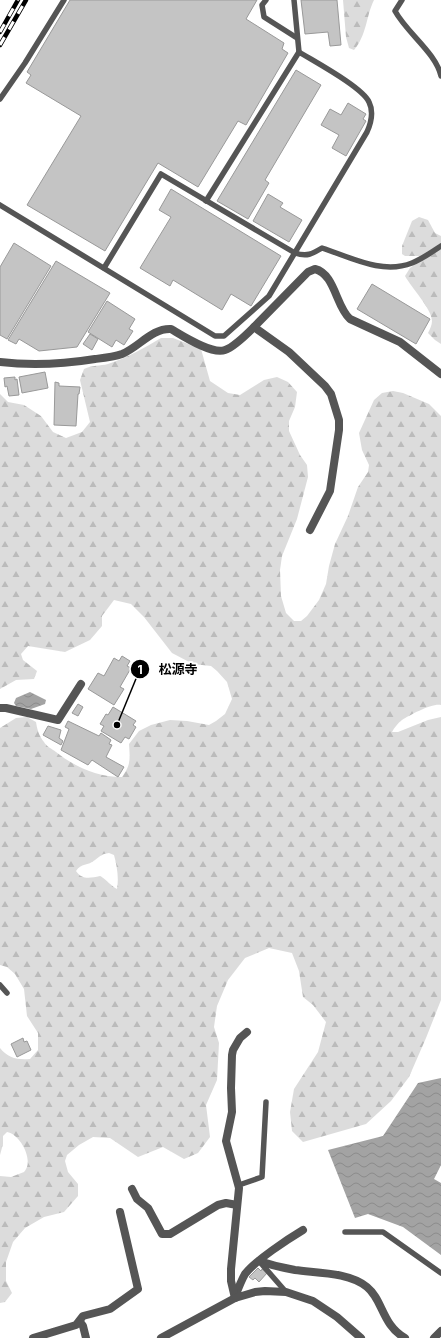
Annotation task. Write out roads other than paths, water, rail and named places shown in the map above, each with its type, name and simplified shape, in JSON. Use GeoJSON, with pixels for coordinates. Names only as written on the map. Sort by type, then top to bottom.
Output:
{"type":"FeatureCollection","features":[{"type":"Feature","properties":{"kind":"street"},"geometry":{"type":"LineString","coordinates":[[0,362],[18,364],[46,364],[114,356],[130,350],[158,331],[166,329],[171,329],[211,350],[220,351],[230,348],[254,327],[308,272],[315,269],[322,272],[326,276],[332,285],[344,312],[350,319],[400,342],[441,374]]}},
{"type":"Feature","properties":{"kind":"street"},"geometry":{"type":"LineString","coordinates":[[254,327],[289,352],[306,367],[331,394],[336,405],[339,430],[330,491],[310,530]]}},
{"type":"Feature","properties":{"kind":"street"},"geometry":{"type":"LineString","coordinates":[[0,708],[6,708],[58,720],[80,684]]}},
{"type":"Feature","properties":{"kind":"street"},"geometry":{"type":"LineString","coordinates":[[235,1298],[231,1269],[239,1185],[226,1136],[232,1112],[233,1050],[240,1038],[247,1032]]}},
{"type":"Feature","properties":{"kind":"street"},"geometry":{"type":"LineString","coordinates":[[132,1188],[137,1199],[148,1208],[162,1234],[170,1234],[218,1205],[226,1203],[237,1205]]}},
{"type":"Feature","properties":{"kind":"street"},"geometry":{"type":"LineString","coordinates":[[33,1338],[76,1325],[80,1322],[82,1316],[110,1308],[138,1289],[120,1212]]}},
{"type":"Feature","properties":{"kind":"street"},"geometry":{"type":"LineString","coordinates":[[235,1298],[245,1275],[251,1267],[303,1230]]}},
{"type":"Feature","properties":{"kind":"street"},"geometry":{"type":"LineString","coordinates":[[259,1261],[295,1270],[339,1276],[359,1282],[371,1291],[388,1323],[404,1338]]}},
{"type":"Feature","properties":{"kind":"street"},"geometry":{"type":"LineString","coordinates":[[161,1338],[235,1298],[255,1292],[274,1291],[286,1292],[304,1297],[321,1306],[338,1317],[361,1338]]}},
{"type":"Feature","properties":{"kind":"street"},"geometry":{"type":"LineString","coordinates":[[80,1322],[83,1326],[86,1338]]}},
{"type":"Feature","properties":{"kind":"street"},"geometry":{"type":"LineString","coordinates":[[434,1338],[441,1331]]}},
{"type":"Feature","properties":{"kind":"lane"},"geometry":{"type":"LineString","coordinates":[[0,99],[64,0]]}},
{"type":"Feature","properties":{"kind":"lane"},"geometry":{"type":"LineString","coordinates":[[266,0],[262,5],[264,17],[297,38]]}},
{"type":"Feature","properties":{"kind":"lane"},"geometry":{"type":"LineString","coordinates":[[206,201],[299,52],[294,0]]}},
{"type":"Feature","properties":{"kind":"lane"},"geometry":{"type":"LineString","coordinates":[[402,0],[395,11],[399,20],[436,62],[441,76]]}},
{"type":"Feature","properties":{"kind":"lane"},"geometry":{"type":"LineString","coordinates":[[0,205],[216,336],[224,336],[269,296],[371,123],[372,116],[369,101],[351,84],[299,52]]}},
{"type":"Feature","properties":{"kind":"lane"},"geometry":{"type":"LineString","coordinates":[[104,268],[161,174],[295,253],[307,256],[322,248],[377,266],[393,268],[413,263],[441,246]]}},
{"type":"Feature","properties":{"kind":"lane"},"geometry":{"type":"LineString","coordinates":[[0,985],[7,993]]}},
{"type":"Feature","properties":{"kind":"lane"},"geometry":{"type":"LineString","coordinates":[[239,1185],[262,1177],[266,1102]]}},
{"type":"Feature","properties":{"kind":"lane"},"geometry":{"type":"LineString","coordinates":[[345,1232],[383,1232],[441,1273]]}},
{"type":"Feature","properties":{"kind":"lane"},"geometry":{"type":"LineString","coordinates":[[259,1261],[286,1292]]}},
{"type":"Feature","properties":{"kind":"water"},"geometry":{"type":"Polygon","coordinates":[[[30,692],[46,700],[45,704],[31,709],[16,706],[14,703],[16,698],[30,692]]]}},
{"type":"Feature","properties":{"kind":"water"},"geometry":{"type":"Polygon","coordinates":[[[441,1078],[441,1165],[434,1179],[441,1183],[441,1255],[403,1227],[368,1214],[355,1218],[328,1150],[383,1136],[418,1083],[441,1078]]]}},
{"type":"Feature","properties":{"kind":"railway"},"geometry":{"type":"LineString","coordinates":[[0,32],[18,0]]}},
{"type":"Feature","properties":{"kind":"railway"},"geometry":{"type":"LineString","coordinates":[[0,45],[26,0]]}},
{"type":"Feature","properties":{"kind":"place","name":"松源寺"},"geometry":{"type":"Point","coordinates":[117,725]}}]}
